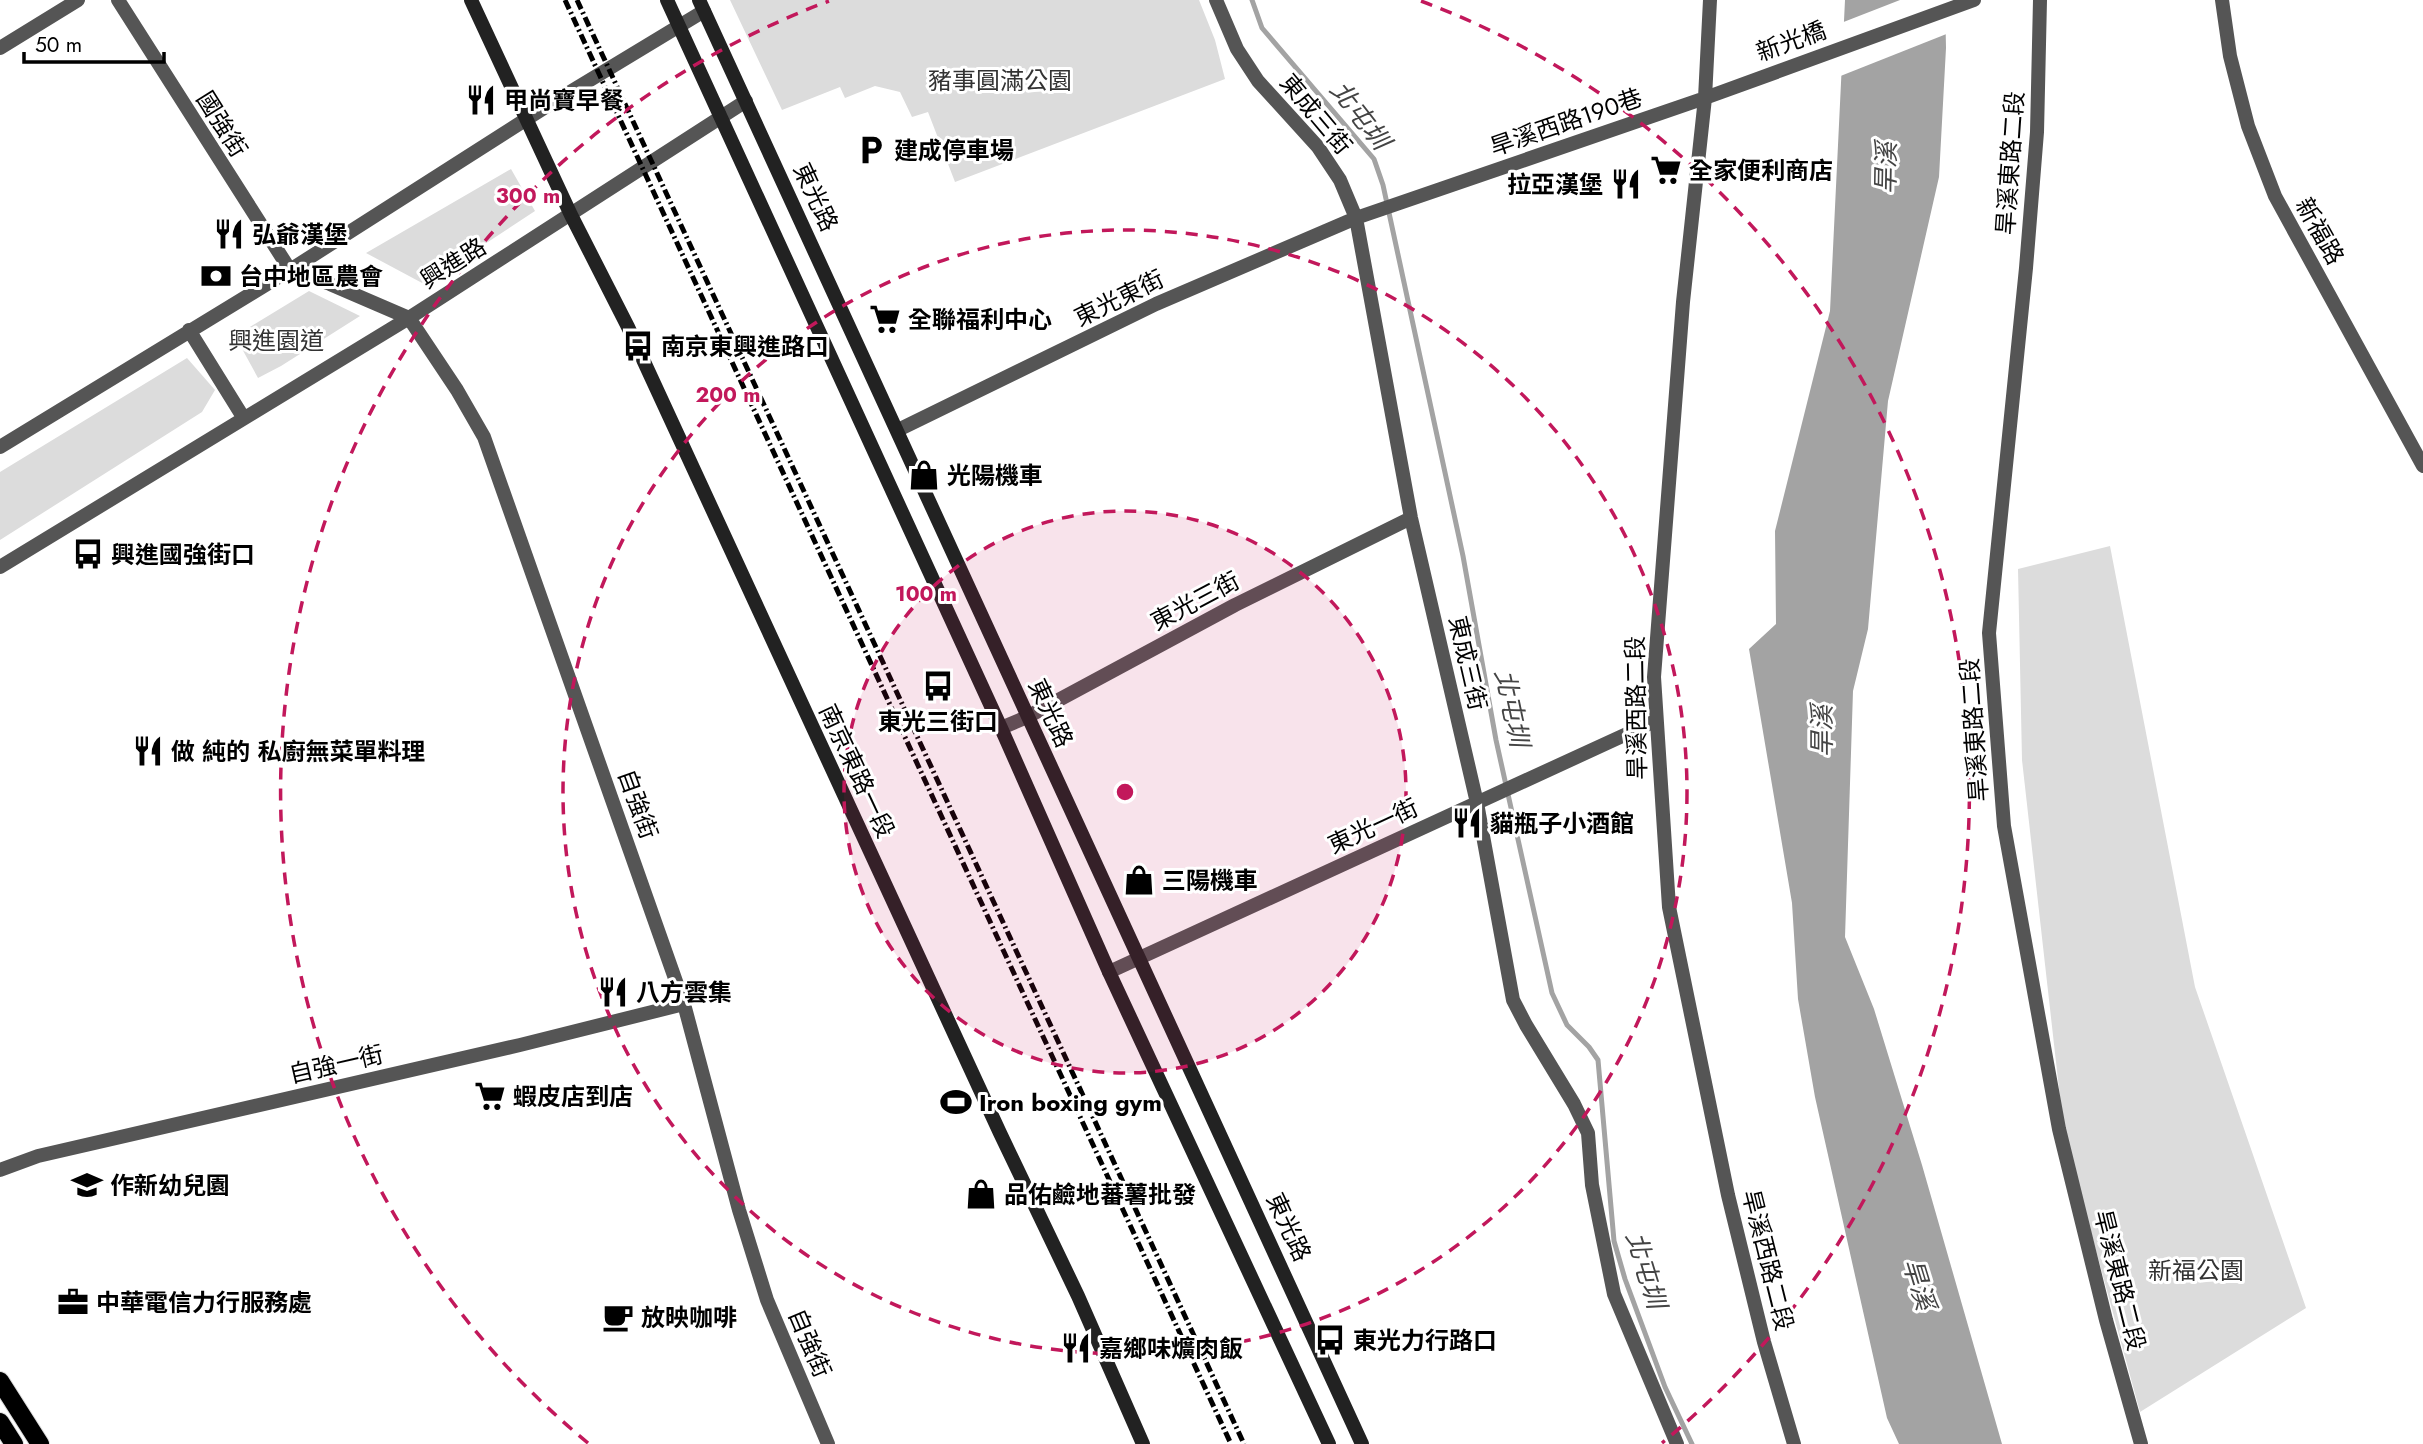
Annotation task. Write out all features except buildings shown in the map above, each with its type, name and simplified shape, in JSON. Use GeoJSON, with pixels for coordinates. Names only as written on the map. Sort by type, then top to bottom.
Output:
{"type":"FeatureCollection","features":[{"type":"Feature","properties":{"kind":"main road"},"geometry":{"type":"LineString","coordinates":[[0,1381],[40,1444]]}},
{"type":"Feature","properties":{"kind":"main road"},"geometry":{"type":"LineString","coordinates":[[0,1422],[14,1444]]}},
{"type":"Feature","properties":{"kind":"street"},"geometry":{"type":"LineString","coordinates":[[0,48],[78,0]]}},
{"type":"Feature","properties":{"kind":"street","name":"國強街"},"geometry":{"type":"LineString","coordinates":[[118,0],[290,270]]}},
{"type":"Feature","properties":{"kind":"street","name":"南京東路一段"},"geometry":{"type":"LineString","coordinates":[[471,0],[571,215],[628,327],[1078,1296],[1143,1444]]}},
{"type":"Feature","properties":{"kind":"street"},"geometry":{"type":"LineString","coordinates":[[667,0],[1001,727],[1110,972],[1329,1444]]}},
{"type":"Feature","properties":{"kind":"street","name":"東成三街"},"geometry":{"type":"LineString","coordinates":[[1216,0],[1237,48],[1258,82],[1318,147],[1360,217],[1411,518],[1477,803],[1513,1000],[1588,1133],[1592,1185],[1614,1294],[1677,1444]]}},
{"type":"Feature","properties":{"kind":"street","name":"旱溪西路二段"},"geometry":{"type":"LineString","coordinates":[[1710,0],[1705,98],[1683,302],[1654,677],[1655,720],[1669,907],[1728,1195],[1764,1342],[1794,1444]]}},
{"type":"Feature","properties":{"kind":"street","name":"新光橋"},"geometry":{"type":"LineString","coordinates":[[1741,83],[1974,0]]}},
{"type":"Feature","properties":{"kind":"street","name":"旱溪東路二段"},"geometry":{"type":"LineString","coordinates":[[2040,0],[2034,173],[1989,633],[2004,826],[2059,1129],[2106,1321],[2141,1444]]}},
{"type":"Feature","properties":{"kind":"street","name":"新福路"},"geometry":{"type":"LineString","coordinates":[[2222,0],[2230,56],[2245,114],[2275,196],[2423,466]]}},
{"type":"Feature","properties":{"kind":"street"},"geometry":{"type":"LineString","coordinates":[[0,447],[290,270],[527,119],[680,27],[702,6]]}},
{"type":"Feature","properties":{"kind":"street","name":"東光路"},"geometry":{"type":"LineString","coordinates":[[702,6],[1027,717],[1140,957],[1358,1443]]}},
{"type":"Feature","properties":{"kind":"street","name":"旱溪西路190巷"},"geometry":{"type":"LineString","coordinates":[[1360,217],[1705,98],[1741,83]]}},
{"type":"Feature","properties":{"kind":"street","name":"興進路"},"geometry":{"type":"LineString","coordinates":[[0,567],[409,318],[746,102]]}},
{"type":"Feature","properties":{"kind":"street","name":"東光東街"},"geometry":{"type":"LineString","coordinates":[[898,430],[1156,304],[1360,217]]}},
{"type":"Feature","properties":{"kind":"street"},"geometry":{"type":"LineString","coordinates":[[290,270],[409,318]]}},
{"type":"Feature","properties":{"kind":"street","name":"自強街"},"geometry":{"type":"LineString","coordinates":[[409,318],[457,390],[484,437],[684,1004],[739,1210],[767,1300],[828,1444]]}},
{"type":"Feature","properties":{"kind":"street"},"geometry":{"type":"LineString","coordinates":[[189,330],[243,417]]}},
{"type":"Feature","properties":{"kind":"street","name":"東光三街"},"geometry":{"type":"LineString","coordinates":[[1001,727],[1027,717],[1235,605],[1411,518]]}},
{"type":"Feature","properties":{"kind":"street","name":"東光一街"},"geometry":{"type":"LineString","coordinates":[[1110,972],[1655,720]]}},
{"type":"Feature","properties":{"kind":"street","name":"自強一街"},"geometry":{"type":"LineString","coordinates":[[0,1170],[38,1156],[520,1045],[684,1004]]}},
{"type":"Feature","properties":{"kind":"green space","name":"豬事圓滿公園"},"geometry":{"type":"Polygon","coordinates":[[[730,0],[1199,0],[1215,40],[1225,79],[955,182],[928,112],[912,117],[900,92],[875,86],[845,98],[840,87],[782,110],[730,0]]]}},
{"type":"Feature","properties":{"kind":"green space"},"geometry":{"type":"Polygon","coordinates":[[[511,169],[535,211],[424,284],[366,253],[511,169]]]}},
{"type":"Feature","properties":{"kind":"green space","name":"興進園道"},"geometry":{"type":"Polygon","coordinates":[[[309,291],[360,316],[258,378],[235,336],[309,291]]]}},
{"type":"Feature","properties":{"kind":"green space","name":"興進園道"},"geometry":{"type":"Polygon","coordinates":[[[187,358],[215,390],[202,412],[0,540],[0,472],[187,358]]]}},
{"type":"Feature","properties":{"kind":"green space","name":"新福公園"},"geometry":{"type":"Polygon","coordinates":[[[2110,546],[2195,987],[2306,1308],[2140,1412],[2064,1133],[2022,760],[2018,569],[2110,546]]]}},
{"type":"Feature","properties":{"kind":"water","name":"旱溪"},"geometry":{"type":"Polygon","coordinates":[[[1845,0],[1945,0],[1946,48],[1939,177],[1888,401],[1868,629],[1853,691],[1845,937],[1874,1009],[2002,1444],[1899,1444],[1887,1418],[1815,1097],[1798,999],[1792,903],[1749,649],[1776,624],[1775,531],[1830,311],[1845,0]]]}},
{"type":"Feature","properties":{"kind":"pier"},"geometry":{"type":"Polygon","coordinates":[[[1900,0],[1949,0],[1949,33],[1838,77],[1841,23],[1900,0]]]}},
{"type":"Feature","properties":{"kind":"waterway","name":"北屯圳"},"geometry":{"type":"LineString","coordinates":[[1252,0],[1262,28],[1374,159],[1383,185],[1463,556],[1496,740],[1552,993],[1567,1025],[1598,1060],[1614,1241],[1625,1279],[1665,1387],[1692,1444]]}},
{"type":"Feature","properties":{"kind":"railway"},"geometry":{"type":"LineString","coordinates":[[565,0],[1231,1444]]}},
{"type":"Feature","properties":{"kind":"railway"},"geometry":{"type":"LineString","coordinates":[[577,0],[1244,1444]]}},
{"type":"Feature","properties":{"kind":"place","name":"甲尚寶早餐"},"geometry":{"type":"Point","coordinates":[481,100]}},
{"type":"Feature","properties":{"kind":"place","name":"建成停車場"},"geometry":{"type":"Point","coordinates":[871,150]}},
{"type":"Feature","properties":{"kind":"place","name":"全家便利商店"},"geometry":{"type":"Point","coordinates":[1666,170]}},
{"type":"Feature","properties":{"kind":"place","name":"拉亞漢堡"},"geometry":{"type":"Point","coordinates":[1626,184]}},
{"type":"Feature","properties":{"kind":"place","name":"弘爺漢堡"},"geometry":{"type":"Point","coordinates":[229,234]}},
{"type":"Feature","properties":{"kind":"place","name":"台中地區農會"},"geometry":{"type":"Point","coordinates":[216,276]}},
{"type":"Feature","properties":{"kind":"place","name":"全聯福利中心"},"geometry":{"type":"Point","coordinates":[885,319]}},
{"type":"Feature","properties":{"kind":"place","name":"南京東興進路口"},"geometry":{"type":"Point","coordinates":[638,346]}},
{"type":"Feature","properties":{"kind":"place","name":"光陽機車"},"geometry":{"type":"Point","coordinates":[924,475]}},
{"type":"Feature","properties":{"kind":"place","name":"興進國強街口"},"geometry":{"type":"Point","coordinates":[88,554]}},
{"type":"Feature","properties":{"kind":"place","name":"東光三街口"},"geometry":{"type":"Point","coordinates":[938,686]}},
{"type":"Feature","properties":{"kind":"place","name":"做 純的 私廚無菜單料理"},"geometry":{"type":"Point","coordinates":[148,751]}},
{"type":"Feature","properties":{"kind":"place","name":"貓瓶子小酒館"},"geometry":{"type":"Point","coordinates":[1467,823]}},
{"type":"Feature","properties":{"kind":"place","name":"三陽機車"},"geometry":{"type":"Point","coordinates":[1139,880]}},
{"type":"Feature","properties":{"kind":"place","name":"八方雲集"},"geometry":{"type":"Point","coordinates":[613,992]}},
{"type":"Feature","properties":{"kind":"place","name":"蝦皮店到店"},"geometry":{"type":"Point","coordinates":[490,1096]}},
{"type":"Feature","properties":{"kind":"place","name":"Iron boxing gym"},"geometry":{"type":"Point","coordinates":[956,1102]}},
{"type":"Feature","properties":{"kind":"place","name":"作新幼兒園"},"geometry":{"type":"Point","coordinates":[87,1185]}},
{"type":"Feature","properties":{"kind":"place","name":"品佑鹼地蕃薯批發"},"geometry":{"type":"Point","coordinates":[981,1194]}},
{"type":"Feature","properties":{"kind":"place","name":"中華電信力行服務處"},"geometry":{"type":"Point","coordinates":[73,1302]}},
{"type":"Feature","properties":{"kind":"place","name":"放映咖啡"},"geometry":{"type":"Point","coordinates":[618,1317]}},
{"type":"Feature","properties":{"kind":"place","name":"東光力行路口"},"geometry":{"type":"Point","coordinates":[1330,1340]}},
{"type":"Feature","properties":{"kind":"place","name":"嘉鄉味爌肉飯"},"geometry":{"type":"Point","coordinates":[1076,1348]}}]}
